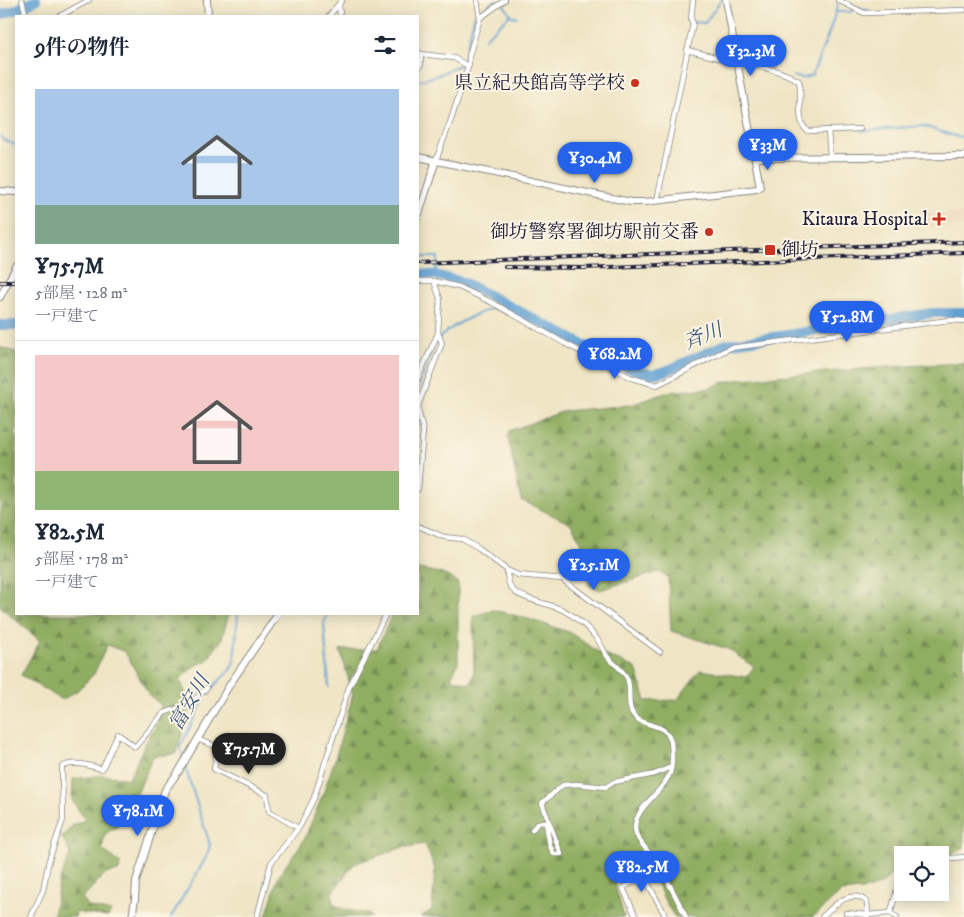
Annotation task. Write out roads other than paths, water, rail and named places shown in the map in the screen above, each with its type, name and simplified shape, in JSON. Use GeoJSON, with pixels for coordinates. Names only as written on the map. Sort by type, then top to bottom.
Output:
{"type":"FeatureCollection","features":[{"type":"Feature","properties":{"kind":"street"},"geometry":{"type":"LineString","coordinates":[[22,0],[26,15]]}},
{"type":"Feature","properties":{"kind":"street"},"geometry":{"type":"LineString","coordinates":[[62,15],[89,0]]}},
{"type":"Feature","properties":{"kind":"street"},"geometry":{"type":"LineString","coordinates":[[207,0],[208,15]]}},
{"type":"Feature","properties":{"kind":"street"},"geometry":{"type":"LineString","coordinates":[[419,214],[468,66],[480,18],[477,0]]}},
{"type":"Feature","properties":{"kind":"street"},"geometry":{"type":"LineString","coordinates":[[480,18],[505,0]]}},
{"type":"Feature","properties":{"kind":"street"},"geometry":{"type":"LineString","coordinates":[[657,200],[693,23],[691,20],[693,0]]}},
{"type":"Feature","properties":{"kind":"street"},"geometry":{"type":"LineString","coordinates":[[419,156],[630,202],[757,189],[760,187],[726,0]]}},
{"type":"Feature","properties":{"kind":"street"},"geometry":{"type":"LineString","coordinates":[[838,0],[864,13],[964,10]]}},
{"type":"Feature","properties":{"kind":"street"},"geometry":{"type":"LineString","coordinates":[[330,15],[340,2]]}},
{"type":"Feature","properties":{"kind":"street"},"geometry":{"type":"LineString","coordinates":[[340,2],[340,15]]}},
{"type":"Feature","properties":{"kind":"street"},"geometry":{"type":"LineString","coordinates":[[734,43],[744,48],[756,63],[763,68],[777,71],[799,81],[803,128],[808,131],[860,129]]}},
{"type":"Feature","properties":{"kind":"street"},"geometry":{"type":"LineString","coordinates":[[687,50],[738,64]]}},
{"type":"Feature","properties":{"kind":"street"},"geometry":{"type":"LineString","coordinates":[[419,67],[421,64],[419,53],[454,58],[468,66]]}},
{"type":"Feature","properties":{"kind":"street"},"geometry":{"type":"LineString","coordinates":[[828,130],[830,157]]}},
{"type":"Feature","properties":{"kind":"street"},"geometry":{"type":"LineString","coordinates":[[755,158],[964,156]]}},
{"type":"Feature","properties":{"kind":"street"},"geometry":{"type":"LineString","coordinates":[[0,191],[15,192]]}},
{"type":"Feature","properties":{"kind":"street"},"geometry":{"type":"LineString","coordinates":[[0,297],[15,269]]}},
{"type":"Feature","properties":{"kind":"street"},"geometry":{"type":"LineString","coordinates":[[419,281],[434,281],[459,287],[493,303],[632,378],[657,385],[730,348],[950,320],[964,321]]}},
{"type":"Feature","properties":{"kind":"street"},"geometry":{"type":"LineString","coordinates":[[419,376],[438,333],[440,299],[434,281]]}},
{"type":"Feature","properties":{"kind":"street"},"geometry":{"type":"LineString","coordinates":[[419,402],[442,343],[438,333]]}},
{"type":"Feature","properties":{"kind":"street"},"geometry":{"type":"LineString","coordinates":[[419,414],[423,431],[419,477]]}},
{"type":"Feature","properties":{"kind":"street"},"geometry":{"type":"LineString","coordinates":[[419,526],[444,537],[462,540],[479,549],[507,570],[518,575],[562,579],[660,652]]}},
{"type":"Feature","properties":{"kind":"street"},"geometry":{"type":"LineString","coordinates":[[507,570],[509,583],[514,592],[563,610],[582,623],[598,640],[607,655],[627,678],[629,705],[638,720],[658,726],[671,740],[670,773],[638,817],[635,830],[637,837],[672,886],[686,917]]}},
{"type":"Feature","properties":{"kind":"street"},"geometry":{"type":"LineString","coordinates":[[132,917],[136,881],[158,807],[165,790],[179,771],[230,684],[277,615]]}},
{"type":"Feature","properties":{"kind":"street"},"geometry":{"type":"LineString","coordinates":[[257,917],[271,863],[298,828],[314,798],[349,687],[385,615]]}},
{"type":"Feature","properties":{"kind":"street"},"geometry":{"type":"LineString","coordinates":[[31,917],[43,890],[49,860],[62,820],[62,767],[66,764],[87,765],[102,769],[118,734],[135,747],[164,713],[194,700],[207,688]]}},
{"type":"Feature","properties":{"kind":"street"},"geometry":{"type":"LineString","coordinates":[[197,738],[215,746],[217,751],[214,769],[267,794],[269,811],[298,828]]}},
{"type":"Feature","properties":{"kind":"street"},"geometry":{"type":"LineString","coordinates":[[532,830],[541,822],[546,824],[550,846],[554,854],[561,854],[542,804],[563,785],[576,784],[606,787],[614,782],[655,774],[671,767]]}},
{"type":"Feature","properties":{"kind":"street"},"geometry":{"type":"LineString","coordinates":[[949,858],[964,857]]}},
{"type":"Feature","properties":{"kind":"street"},"geometry":{"type":"LineString","coordinates":[[636,917],[624,888],[644,876],[666,917]]}},
{"type":"Feature","properties":{"kind":"street"},"geometry":{"type":"LineString","coordinates":[[822,917],[843,899],[854,896],[862,897],[867,902],[868,916]]}},
{"type":"Feature","properties":{"kind":"street"},"geometry":{"type":"LineString","coordinates":[[890,913],[894,901]]}},
{"type":"Feature","properties":{"kind":"street"},"geometry":{"type":"LineString","coordinates":[[846,912],[868,916],[890,913],[896,917]]}},
{"type":"Feature","properties":{"kind":"waterway"},"geometry":{"type":"LineString","coordinates":[[0,15],[36,0]]}},
{"type":"Feature","properties":{"kind":"waterway"},"geometry":{"type":"LineString","coordinates":[[419,81],[438,75],[462,64],[475,15],[496,0]]}},
{"type":"Feature","properties":{"kind":"waterway"},"geometry":{"type":"LineString","coordinates":[[694,22],[705,23],[721,0]]}},
{"type":"Feature","properties":{"kind":"waterway"},"geometry":{"type":"LineString","coordinates":[[503,4],[512,16],[517,17]]}},
{"type":"Feature","properties":{"kind":"waterway"},"geometry":{"type":"LineString","coordinates":[[793,76],[803,78],[812,75],[829,33],[838,4]]}},
{"type":"Feature","properties":{"kind":"waterway"},"geometry":{"type":"LineString","coordinates":[[858,7],[869,11]]}},
{"type":"Feature","properties":{"kind":"waterway"},"geometry":{"type":"LineString","coordinates":[[837,12],[851,12],[853,9]]}},
{"type":"Feature","properties":{"kind":"waterway"},"geometry":{"type":"LineString","coordinates":[[485,38],[511,14]]}},
{"type":"Feature","properties":{"kind":"waterway"},"geometry":{"type":"LineString","coordinates":[[761,63],[772,68]]}},
{"type":"Feature","properties":{"kind":"waterway"},"geometry":{"type":"LineString","coordinates":[[861,131],[923,126],[958,137],[964,136]]}},
{"type":"Feature","properties":{"kind":"waterway"},"geometry":{"type":"LineString","coordinates":[[0,136],[15,145]]}},
{"type":"Feature","properties":{"kind":"waterway"},"geometry":{"type":"LineString","coordinates":[[419,257],[438,257],[435,275]]}},
{"type":"Feature","properties":{"kind":"waterway","name":"斉川"},"geometry":{"type":"LineString","coordinates":[[419,274],[435,275],[463,282],[609,358],[638,372],[653,374],[666,371],[726,344],[932,313],[964,313]]}},
{"type":"Feature","properties":{"kind":"waterway","name":"富安川"},"geometry":{"type":"LineString","coordinates":[[436,342],[442,335],[458,324],[477,314],[504,304]]}},
{"type":"Feature","properties":{"kind":"waterway","name":"斉川"},"geometry":{"type":"LineString","coordinates":[[0,325],[15,325]]}},
{"type":"Feature","properties":{"kind":"waterway","name":"富安川"},"geometry":{"type":"LineString","coordinates":[[419,387],[432,350]]}},
{"type":"Feature","properties":{"kind":"waterway","name":"富安川"},"geometry":{"type":"LineString","coordinates":[[184,759],[180,747],[207,693],[230,670],[234,661],[238,615]]}},
{"type":"Feature","properties":{"kind":"waterway"},"geometry":{"type":"LineString","coordinates":[[327,615],[324,624],[329,687]]}},
{"type":"Feature","properties":{"kind":"waterway","name":"富安川"},"geometry":{"type":"LineString","coordinates":[[171,917],[207,856],[210,845],[185,766]]}},
{"type":"Feature","properties":{"kind":"railway"},"geometry":{"type":"LineString","coordinates":[[419,263],[964,242]]}},
{"type":"Feature","properties":{"kind":"railway"},"geometry":{"type":"LineString","coordinates":[[505,267],[583,268],[964,253]]}},
{"type":"Feature","properties":{"kind":"railway"},"geometry":{"type":"LineString","coordinates":[[0,282],[15,282]]}},
{"type":"Feature","properties":{"kind":"place","name":"県立紀央館高等学校"},"geometry":{"type":"Point","coordinates":[635,83]}},
{"type":"Feature","properties":{"kind":"place","name":"Kitaura Hospital"},"geometry":{"type":"Point","coordinates":[939,219]}},
{"type":"Feature","properties":{"kind":"place","name":"御坊警察署御坊駅前交番"},"geometry":{"type":"Point","coordinates":[709,232]}},
{"type":"Feature","properties":{"kind":"place","name":"御坊"},"geometry":{"type":"Point","coordinates":[770,250]}}]}
